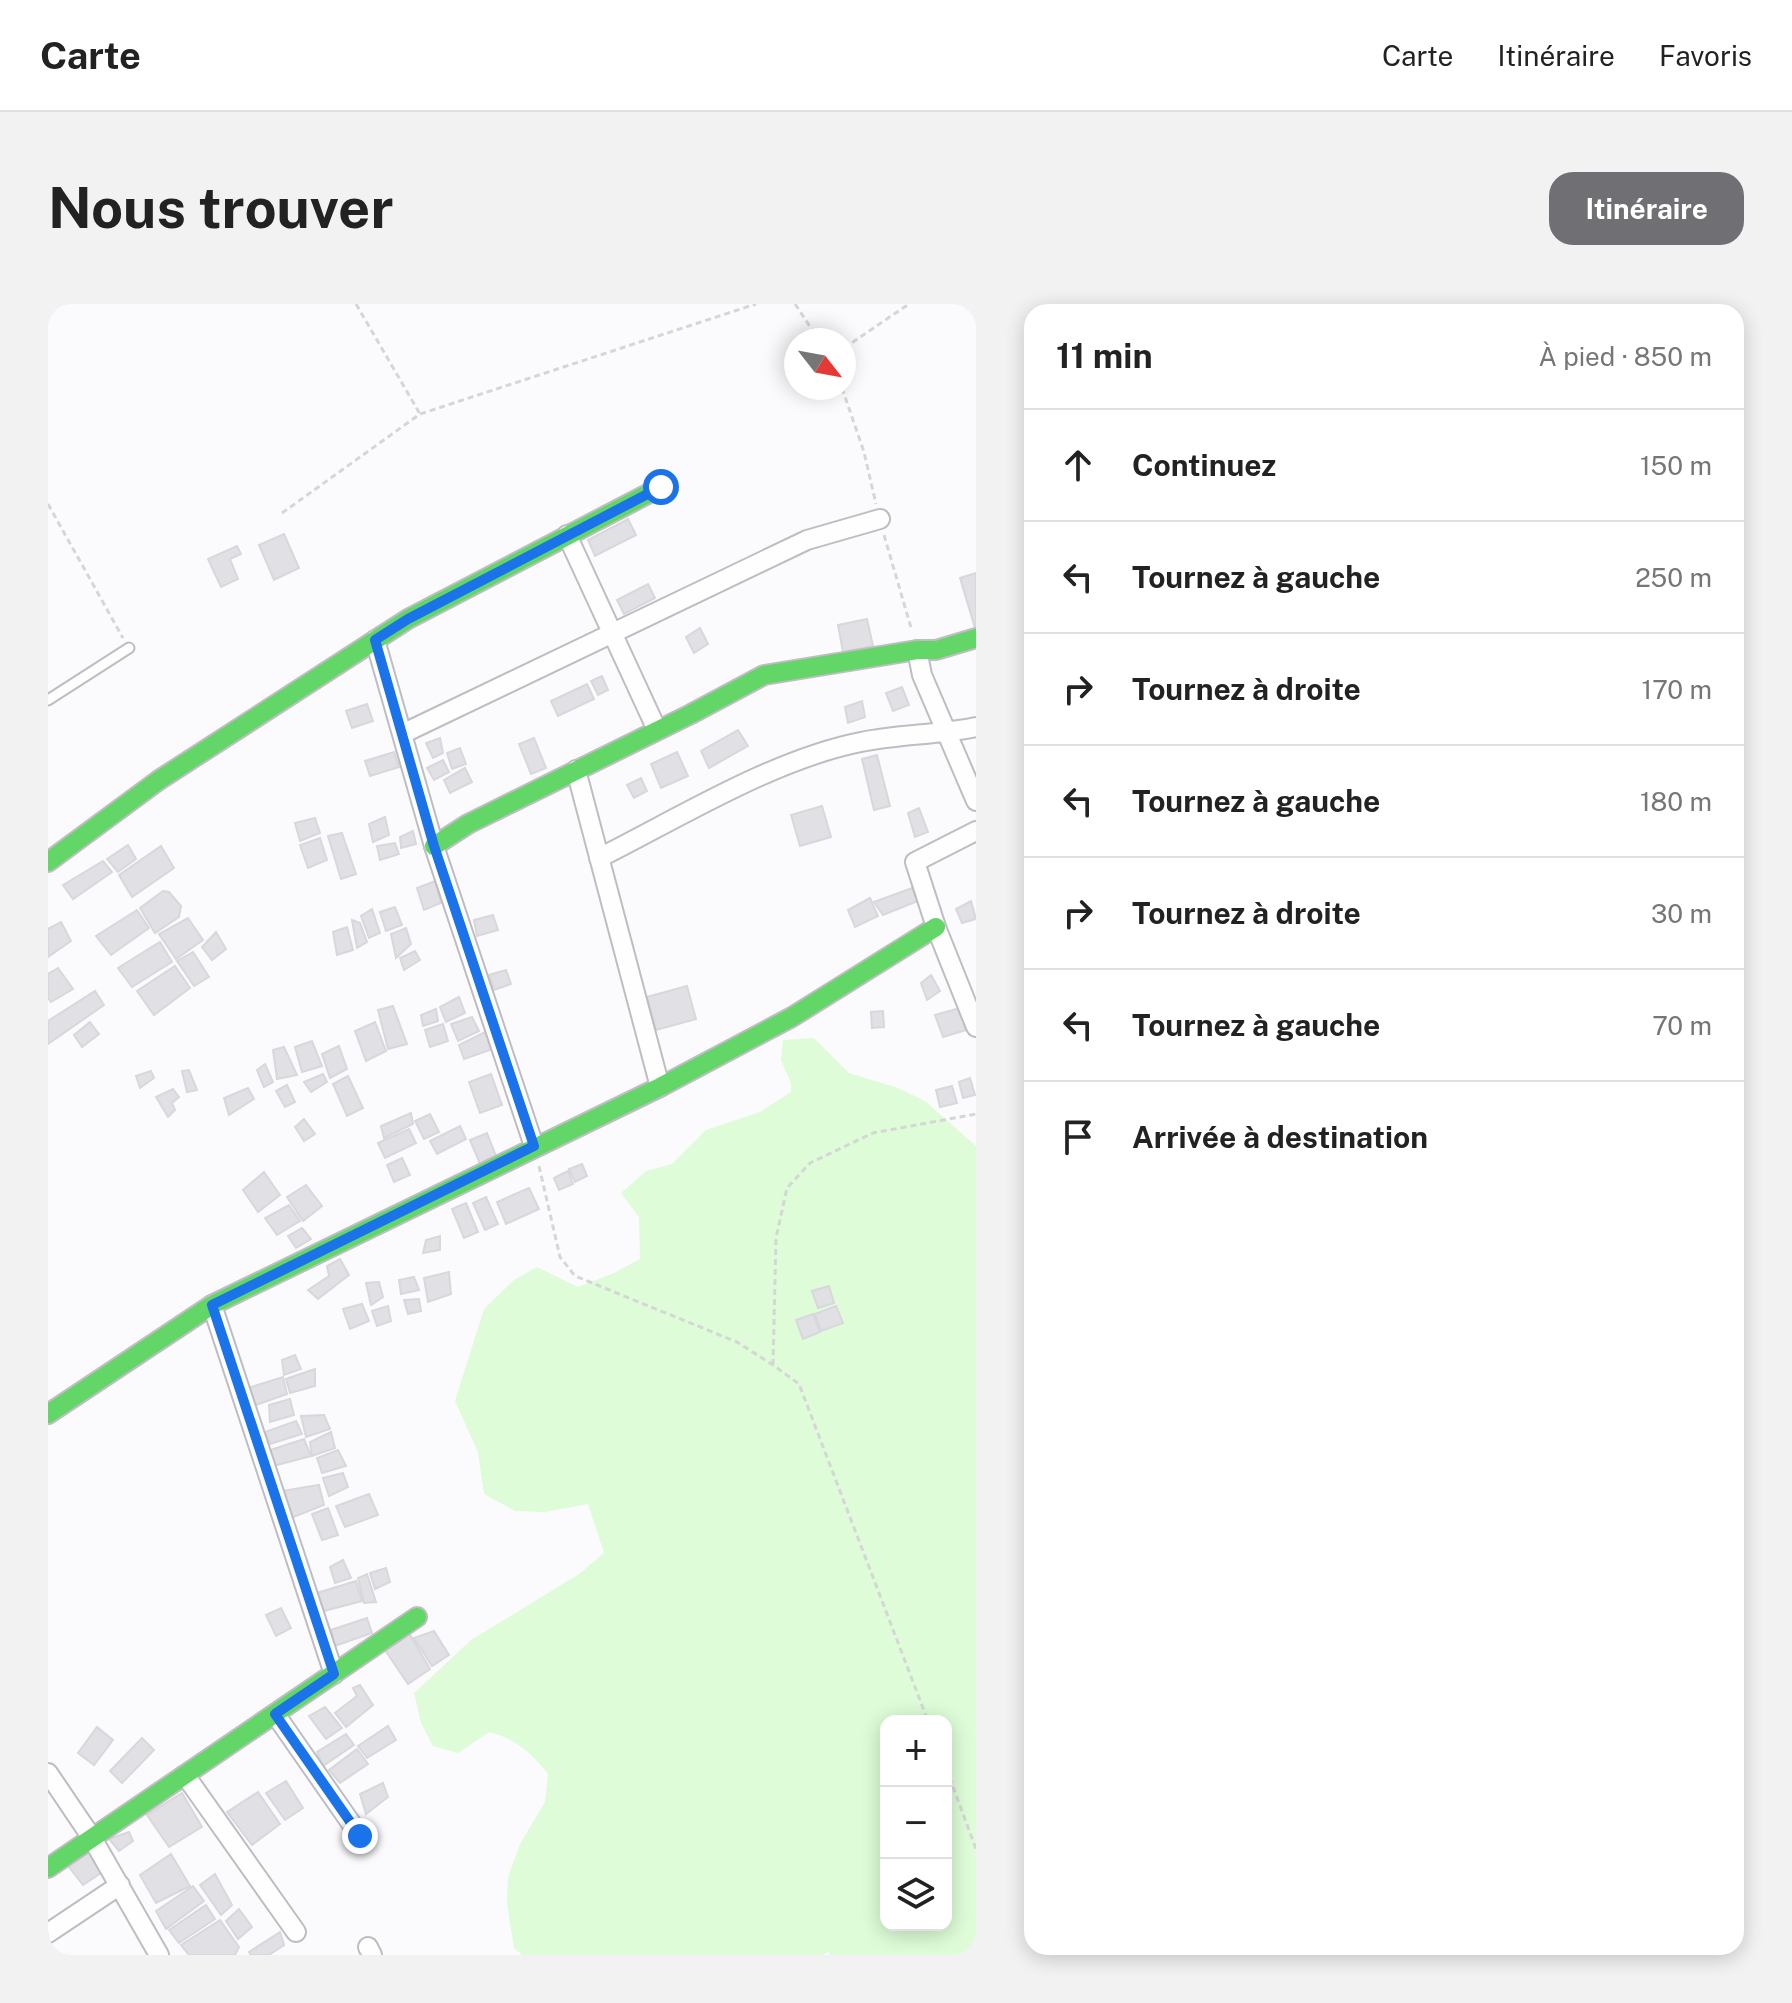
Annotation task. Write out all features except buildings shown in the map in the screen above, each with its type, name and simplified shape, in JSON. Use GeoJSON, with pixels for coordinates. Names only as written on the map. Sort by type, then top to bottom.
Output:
{"type":"FeatureCollection","features":[{"type":"Feature","properties":{"kind":"street"},"geometry":{"type":"LineString","coordinates":[[48,862],[159,780],[408,619],[661,487]]}},
{"type":"Feature","properties":{"kind":"street"},"geometry":{"type":"LineString","coordinates":[[402,734],[807,540],[880,519]]}},
{"type":"Feature","properties":{"kind":"street"},"geometry":{"type":"LineString","coordinates":[[567,535],[657,730]]}},
{"type":"Feature","properties":{"kind":"street"},"geometry":{"type":"LineString","coordinates":[[434,846],[468,824],[764,675],[917,650],[936,650],[976,638]]}},
{"type":"Feature","properties":{"kind":"street"},"geometry":{"type":"LineString","coordinates":[[375,640],[434,846],[534,1146]]}},
{"type":"Feature","properties":{"kind":"street"},"geometry":{"type":"LineString","coordinates":[[917,650],[922,675],[976,801]]}},
{"type":"Feature","properties":{"kind":"street"},"geometry":{"type":"LineString","coordinates":[[599,858],[782,766],[861,742],[976,727]]}},
{"type":"Feature","properties":{"kind":"street"},"geometry":{"type":"LineString","coordinates":[[576,770],[660,1087]]}},
{"type":"Feature","properties":{"kind":"street"},"geometry":{"type":"LineString","coordinates":[[976,831],[915,862],[936,927],[976,1027]]}},
{"type":"Feature","properties":{"kind":"street"},"geometry":{"type":"LineString","coordinates":[[48,1414],[212,1305],[660,1087],[792,1017],[936,927]]}},
{"type":"Feature","properties":{"kind":"street"},"geometry":{"type":"LineString","coordinates":[[212,1305],[334,1674]]}},
{"type":"Feature","properties":{"kind":"street"},"geometry":{"type":"LineString","coordinates":[[48,1868],[417,1617]]}},
{"type":"Feature","properties":{"kind":"street"},"geometry":{"type":"LineString","coordinates":[[275,1714],[360,1836]]}},
{"type":"Feature","properties":{"kind":"street"},"geometry":{"type":"LineString","coordinates":[[48,1773],[92,1838],[159,1955]]}},
{"type":"Feature","properties":{"kind":"street"},"geometry":{"type":"LineString","coordinates":[[185,1775],[296,1932]]}},
{"type":"Feature","properties":{"kind":"street"},"geometry":{"type":"LineString","coordinates":[[48,1933],[120,1885]]}},
{"type":"Feature","properties":{"kind":"lane"},"geometry":{"type":"LineString","coordinates":[[48,700],[129,648]]}},
{"type":"Feature","properties":{"kind":"path"},"geometry":{"type":"LineString","coordinates":[[356,304],[420,414]]}},
{"type":"Feature","properties":{"kind":"path"},"geometry":{"type":"LineString","coordinates":[[282,513],[420,414],[756,304]]}},
{"type":"Feature","properties":{"kind":"path"},"geometry":{"type":"LineString","coordinates":[[795,304],[811,328]]}},
{"type":"Feature","properties":{"kind":"path"},"geometry":{"type":"LineString","coordinates":[[856,340],[909,304]]}},
{"type":"Feature","properties":{"kind":"path"},"geometry":{"type":"LineString","coordinates":[[48,504],[129,648]]}},
{"type":"Feature","properties":{"kind":"path"},"geometry":{"type":"LineString","coordinates":[[773,1365],[776,1238],[787,1188],[810,1163],[873,1133],[976,1114]]}},
{"type":"Feature","properties":{"kind":"path"},"geometry":{"type":"LineString","coordinates":[[534,1146],[560,1257],[575,1276],[737,1342],[799,1384],[926,1715]]}},
{"type":"Feature","properties":{"kind":"path"},"geometry":{"type":"LineString","coordinates":[[952,1784],[976,1849]]}},
{"type":"Feature","properties":{"kind":"green space"},"geometry":{"type":"Polygon","coordinates":[[[814,1038],[849,1073],[898,1088],[925,1101],[976,1146],[976,1955],[830,1955],[829,1952],[822,1955],[522,1955],[514,1948],[507,1904],[508,1877],[520,1844],[545,1802],[548,1774],[522,1748],[507,1738],[489,1732],[458,1753],[433,1746],[421,1723],[414,1693],[471,1640],[579,1574],[604,1553],[588,1504],[545,1512],[515,1511],[484,1494],[478,1452],[455,1401],[484,1309],[514,1280],[537,1267],[578,1287],[640,1259],[639,1217],[621,1193],[646,1171],[672,1164],[706,1130],[760,1112],[791,1092],[791,1083],[781,1060],[783,1040],[814,1038]]]}},
{"type":"Feature","properties":{"kind":"traffic: fast"},"geometry":{"type":"LineString","coordinates":[[48,862],[159,780],[408,619],[661,487]]}},
{"type":"Feature","properties":{"kind":"traffic: fast"},"geometry":{"type":"LineString","coordinates":[[434,846],[468,824],[764,675],[917,650],[936,650],[976,638]]}},
{"type":"Feature","properties":{"kind":"traffic: fast"},"geometry":{"type":"LineString","coordinates":[[48,1414],[212,1305],[660,1087],[792,1017],[936,927]]}},
{"type":"Feature","properties":{"kind":"traffic: fast"},"geometry":{"type":"LineString","coordinates":[[48,1868],[417,1617]]}},
{"type":"Feature","properties":{"kind":"route"},"geometry":{"type":"LineString","coordinates":[[360,1836],[275,1714],[334,1674],[212,1305],[534,1146],[434,846],[375,640],[408,619],[661,487]]}}]}
